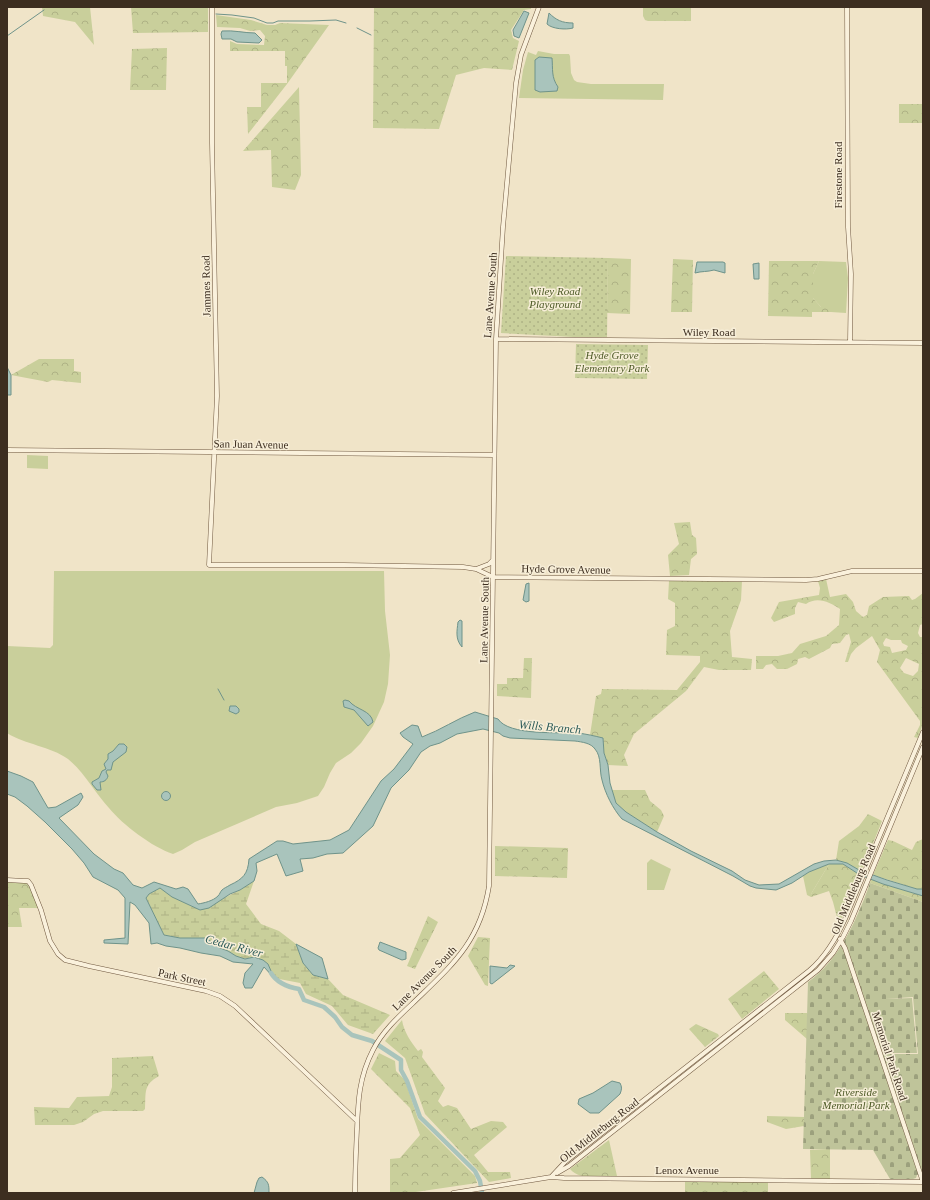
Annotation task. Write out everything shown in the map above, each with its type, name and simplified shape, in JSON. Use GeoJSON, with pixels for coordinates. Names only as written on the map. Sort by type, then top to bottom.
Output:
{"type":"FeatureCollection","features":[{"type":"Feature","properties":{"kind":"street","name":"Jammes Road"},"geometry":{"type":"LineString","coordinates":[[209,565],[217,384],[212,138],[212,7]]}},
{"type":"Feature","properties":{"kind":"street","name":"Lane Avenue South"},"geometry":{"type":"LineString","coordinates":[[355,1193],[357,1107],[363,1072],[373,1049],[381,1037],[399,1017],[456,962],[482,918],[490,877],[496,339],[503,227],[516,79],[521,55],[539,7]]}},
{"type":"Feature","properties":{"kind":"street","name":"Firestone Road"},"geometry":{"type":"LineString","coordinates":[[847,7],[848,227],[851,274],[850,342]]}},
{"type":"Feature","properties":{"kind":"street","name":"Wiley Road"},"geometry":{"type":"LineString","coordinates":[[496,339],[923,343]]}},
{"type":"Feature","properties":{"kind":"street","name":"San Juan Avenue"},"geometry":{"type":"LineString","coordinates":[[7,450],[494,455]]}},
{"type":"Feature","properties":{"kind":"street"},"geometry":{"type":"LineString","coordinates":[[476,568],[489,564],[494,560]]}},
{"type":"Feature","properties":{"kind":"street","name":"Hyde Grove Avenue"},"geometry":{"type":"LineString","coordinates":[[209,565],[463,567],[476,568],[494,577],[806,580],[852,572],[923,571]]}},
{"type":"Feature","properties":{"kind":"street","name":"Old Middleburg Road"},"geometry":{"type":"LineString","coordinates":[[551,1177],[565,1162],[814,966],[828,950],[838,935],[923,732]]}},
{"type":"Feature","properties":{"kind":"street","name":"Old Middleburg Road"},"geometry":{"type":"LineString","coordinates":[[551,1177],[569,1166],[773,1006],[818,970],[833,953],[851,921],[923,747]]}},
{"type":"Feature","properties":{"kind":"street","name":"Park Street"},"geometry":{"type":"LineString","coordinates":[[7,880],[24,881],[31,885],[39,904],[50,941],[58,954],[65,960],[82,965],[206,991],[224,998],[249,1018],[357,1121]]}},
{"type":"Feature","properties":{"kind":"street"},"geometry":{"type":"LineString","coordinates":[[858,887],[864,889]]}},
{"type":"Feature","properties":{"kind":"street","name":"Memorial Park Road"},"geometry":{"type":"LineString","coordinates":[[838,935],[845,948],[923,1182]]}},
{"type":"Feature","properties":{"kind":"street"},"geometry":{"type":"LineString","coordinates":[[770,1002],[773,1006]]}},
{"type":"Feature","properties":{"kind":"street"},"geometry":{"type":"LineString","coordinates":[[661,1086],[665,1090]]}},
{"type":"Feature","properties":{"kind":"street"},"geometry":{"type":"LineString","coordinates":[[626,1114],[632,1116]]}},
{"type":"Feature","properties":{"kind":"street","name":"Lenox Avenue"},"geometry":{"type":"LineString","coordinates":[[453,1193],[551,1177],[923,1182]]}},
{"type":"Feature","properties":{"kind":"green space"},"geometry":{"type":"Polygon","coordinates":[[[42,7],[90,7],[94,45],[75,22],[43,16],[42,7]]]}},
{"type":"Feature","properties":{"kind":"green space"},"geometry":{"type":"Polygon","coordinates":[[[131,7],[208,7],[208,32],[133,33],[131,7]]]}},
{"type":"Feature","properties":{"kind":"green space"},"geometry":{"type":"Polygon","coordinates":[[[374,7],[531,7],[531,9],[524,10],[511,30],[513,38],[519,41],[512,70],[484,68],[456,75],[439,129],[373,128],[374,7]]]}},
{"type":"Feature","properties":{"kind":"green space"},"geometry":{"type":"Polygon","coordinates":[[[643,7],[691,7],[691,21],[648,21],[645,20],[643,16],[643,7]]]}},
{"type":"Feature","properties":{"kind":"green space"},"geometry":{"type":"Polygon","coordinates":[[[216,15],[251,20],[267,25],[275,25],[280,23],[329,25],[287,84],[248,134],[247,107],[261,107],[261,83],[287,83],[285,51],[230,51],[230,41],[237,44],[264,45],[265,36],[260,30],[250,31],[240,28],[217,27],[216,15]]]}},
{"type":"Feature","properties":{"kind":"green space"},"geometry":{"type":"Polygon","coordinates":[[[167,48],[166,90],[130,90],[132,49],[167,48]]]}},
{"type":"Feature","properties":{"kind":"green space"},"geometry":{"type":"Polygon","coordinates":[[[538,51],[554,54],[569,54],[571,73],[574,80],[577,82],[591,84],[664,84],[663,100],[519,98],[523,70],[528,52],[536,55],[538,51]],[[552,61],[535,90],[558,87],[553,78],[552,61]]]}},
{"type":"Feature","properties":{"kind":"green space"},"geometry":{"type":"Polygon","coordinates":[[[299,87],[301,175],[295,190],[272,187],[271,150],[243,151],[299,87]]]}},
{"type":"Feature","properties":{"kind":"green space"},"geometry":{"type":"Polygon","coordinates":[[[899,104],[923,104],[923,123],[899,123],[899,104]]]}},
{"type":"Feature","properties":{"kind":"green space","name":"Wiley Road Playground"},"geometry":{"type":"Polygon","coordinates":[[[506,256],[608,258],[607,337],[573,337],[501,333],[506,256]]]}},
{"type":"Feature","properties":{"kind":"green space"},"geometry":{"type":"Polygon","coordinates":[[[608,258],[631,259],[630,314],[607,313],[608,258]]]}},
{"type":"Feature","properties":{"kind":"green space"},"geometry":{"type":"Polygon","coordinates":[[[673,259],[693,260],[692,312],[671,312],[673,259]]]}},
{"type":"Feature","properties":{"kind":"green space"},"geometry":{"type":"Polygon","coordinates":[[[769,261],[819,261],[813,274],[813,298],[821,307],[831,307],[831,312],[812,312],[812,317],[768,316],[769,261]]]}},
{"type":"Feature","properties":{"kind":"green space"},"geometry":{"type":"Polygon","coordinates":[[[819,261],[846,262],[848,278],[846,313],[831,312],[831,307],[821,307],[813,298],[813,274],[819,261]]]}},
{"type":"Feature","properties":{"kind":"green space","name":"Hyde Grove Elementary Park"},"geometry":{"type":"Polygon","coordinates":[[[576,344],[648,345],[647,379],[575,378],[576,344]]]}},
{"type":"Feature","properties":{"kind":"green space"},"geometry":{"type":"Polygon","coordinates":[[[39,359],[74,359],[74,371],[81,372],[81,383],[52,380],[48,382],[11,375],[39,359]]]}},
{"type":"Feature","properties":{"kind":"green space"},"geometry":{"type":"Polygon","coordinates":[[[27,455],[48,456],[48,469],[27,468],[27,455]]]}},
{"type":"Feature","properties":{"kind":"green space"},"geometry":{"type":"Polygon","coordinates":[[[690,522],[692,535],[696,538],[697,554],[691,559],[689,575],[670,576],[668,555],[679,544],[674,523],[690,522]]]}},
{"type":"Feature","properties":{"kind":"green space"},"geometry":{"type":"Polygon","coordinates":[[[54,571],[384,571],[385,611],[390,655],[388,684],[384,702],[373,726],[361,743],[351,753],[336,763],[318,796],[297,803],[276,807],[195,842],[173,854],[165,851],[138,835],[115,815],[80,770],[68,759],[54,751],[14,737],[7,733],[7,646],[50,648],[53,645],[54,571]]]}},
{"type":"Feature","properties":{"kind":"green space"},"geometry":{"type":"Polygon","coordinates":[[[826,579],[830,597],[846,594],[853,602],[856,611],[863,617],[867,615],[869,606],[883,597],[909,596],[912,600],[923,593],[923,624],[920,625],[918,633],[920,637],[923,637],[923,723],[918,738],[914,737],[920,725],[920,721],[877,662],[880,650],[872,636],[856,648],[851,654],[848,662],[845,662],[851,642],[849,634],[846,635],[840,643],[832,644],[830,648],[809,659],[805,657],[798,659],[797,664],[787,669],[777,669],[772,664],[766,665],[763,669],[756,669],[756,656],[778,656],[792,653],[800,644],[826,636],[839,625],[840,609],[828,602],[819,600],[806,604],[798,602],[795,608],[795,614],[774,622],[771,618],[779,602],[819,595],[820,588],[818,581],[826,579]],[[886,638],[883,643],[884,646],[890,647],[892,653],[906,650],[908,646],[902,643],[901,640],[891,640],[886,638]],[[906,658],[900,668],[904,673],[913,676],[918,671],[919,664],[906,658]]]}},
{"type":"Feature","properties":{"kind":"green space"},"geometry":{"type":"Polygon","coordinates":[[[669,581],[742,581],[741,600],[730,631],[732,657],[752,659],[751,670],[719,670],[704,667],[686,691],[634,734],[624,755],[628,766],[608,765],[604,753],[603,738],[590,735],[596,696],[601,694],[602,689],[677,690],[700,662],[700,656],[666,655],[667,630],[675,626],[675,603],[668,599],[669,581]]]}},
{"type":"Feature","properties":{"kind":"green space"},"geometry":{"type":"Polygon","coordinates":[[[524,658],[532,658],[531,698],[497,696],[497,684],[507,684],[507,678],[523,678],[524,658]]]}},
{"type":"Feature","properties":{"kind":"green space"},"geometry":{"type":"Polygon","coordinates":[[[612,790],[645,790],[650,801],[661,810],[664,816],[657,832],[626,812],[616,803],[612,790]]]}},
{"type":"Feature","properties":{"kind":"green space"},"geometry":{"type":"Polygon","coordinates":[[[868,814],[882,821],[864,866],[859,870],[847,863],[836,860],[839,841],[859,826],[868,814]]]}},
{"type":"Feature","properties":{"kind":"green space"},"geometry":{"type":"Polygon","coordinates":[[[923,839],[923,889],[917,889],[873,875],[888,840],[912,850],[916,842],[923,839]]]}},
{"type":"Feature","properties":{"kind":"green space"},"geometry":{"type":"Polygon","coordinates":[[[495,846],[568,848],[567,878],[495,876],[495,846]]]}},
{"type":"Feature","properties":{"kind":"green space"},"geometry":{"type":"Polygon","coordinates":[[[651,859],[671,869],[664,890],[647,890],[647,863],[651,859]]]}},
{"type":"Feature","properties":{"kind":"green space"},"geometry":{"type":"Polygon","coordinates":[[[829,864],[811,894],[811,897],[807,895],[803,876],[829,864]]]}},
{"type":"Feature","properties":{"kind":"green space"},"geometry":{"type":"Polygon","coordinates":[[[829,864],[843,864],[860,875],[839,925],[829,891],[811,897],[811,894],[829,864]]]}},
{"type":"Feature","properties":{"kind":"green space"},"geometry":{"type":"Polygon","coordinates":[[[871,879],[923,896],[923,902],[870,883],[871,879]]]}},
{"type":"Feature","properties":{"kind":"green space"},"geometry":{"type":"Polygon","coordinates":[[[254,881],[246,904],[261,924],[279,931],[296,944],[303,963],[313,975],[328,979],[343,995],[390,1015],[373,1034],[348,1025],[332,1006],[306,994],[300,983],[274,978],[268,964],[254,957],[245,959],[235,956],[206,938],[180,938],[164,935],[146,898],[149,894],[160,888],[172,897],[200,910],[240,890],[254,881]]]}},
{"type":"Feature","properties":{"kind":"green space"},"geometry":{"type":"Polygon","coordinates":[[[7,882],[24,882],[30,886],[39,908],[19,908],[22,927],[7,927],[7,882]]]}},
{"type":"Feature","properties":{"kind":"green space","name":"Riverside Memorial Park"},"geometry":{"type":"Polygon","coordinates":[[[870,883],[923,902],[923,1174],[917,1175],[916,1178],[913,1179],[890,1179],[873,1150],[803,1149],[808,982],[819,973],[838,950],[860,910],[870,883]],[[913,997],[885,999],[912,998],[917,1053],[884,1053],[880,1042],[883,1054],[918,1054],[913,997]]]}},
{"type":"Feature","properties":{"kind":"green space"},"geometry":{"type":"Polygon","coordinates":[[[428,916],[438,922],[415,969],[407,966],[428,916]]]}},
{"type":"Feature","properties":{"kind":"green space"},"geometry":{"type":"Polygon","coordinates":[[[478,937],[490,938],[488,986],[485,985],[468,956],[478,937]]]}},
{"type":"Feature","properties":{"kind":"green space"},"geometry":{"type":"Polygon","coordinates":[[[764,971],[779,989],[742,1019],[728,999],[764,971]]]}},
{"type":"Feature","properties":{"kind":"green space"},"geometry":{"type":"Polygon","coordinates":[[[785,1013],[807,1013],[807,1039],[785,1020],[785,1013]]]}},
{"type":"Feature","properties":{"kind":"green space"},"geometry":{"type":"Polygon","coordinates":[[[402,1020],[404,1029],[410,1040],[418,1051],[421,1049],[423,1052],[422,1057],[445,1088],[438,1101],[443,1107],[448,1105],[457,1108],[471,1129],[491,1121],[503,1122],[507,1127],[474,1155],[488,1172],[510,1172],[511,1178],[489,1182],[425,1114],[405,1058],[385,1041],[402,1020]]]}},
{"type":"Feature","properties":{"kind":"green space"},"geometry":{"type":"Polygon","coordinates":[[[696,1024],[718,1034],[719,1036],[705,1047],[689,1029],[696,1024]]]}},
{"type":"Feature","properties":{"kind":"green space"},"geometry":{"type":"Polygon","coordinates":[[[379,1053],[395,1061],[396,1071],[405,1080],[418,1119],[475,1176],[477,1183],[409,1193],[390,1193],[390,1159],[400,1158],[420,1135],[410,1108],[371,1069],[379,1053]]]}},
{"type":"Feature","properties":{"kind":"green space"},"geometry":{"type":"Polygon","coordinates":[[[153,1056],[159,1076],[150,1083],[146,1090],[145,1109],[143,1111],[103,1111],[94,1114],[83,1122],[74,1125],[35,1125],[34,1107],[69,1108],[77,1097],[109,1096],[112,1087],[112,1058],[153,1056]]]}},
{"type":"Feature","properties":{"kind":"green space"},"geometry":{"type":"Polygon","coordinates":[[[767,1116],[804,1117],[804,1126],[786,1129],[767,1122],[767,1116]]]}},
{"type":"Feature","properties":{"kind":"green space"},"geometry":{"type":"Polygon","coordinates":[[[609,1140],[617,1176],[585,1176],[574,1173],[570,1169],[609,1140]]]}},
{"type":"Feature","properties":{"kind":"green space"},"geometry":{"type":"Polygon","coordinates":[[[830,1149],[830,1179],[811,1179],[810,1150],[830,1149]]]}},
{"type":"Feature","properties":{"kind":"green space"},"geometry":{"type":"Polygon","coordinates":[[[685,1180],[768,1182],[768,1193],[685,1193],[685,1180]]]}},
{"type":"Feature","properties":{"kind":"water"},"geometry":{"type":"Polygon","coordinates":[[[524,11],[529,13],[519,38],[514,36],[513,30],[524,11]]]}},
{"type":"Feature","properties":{"kind":"water"},"geometry":{"type":"Polygon","coordinates":[[[549,13],[560,21],[573,23],[573,28],[559,29],[549,26],[547,24],[549,13]]]}},
{"type":"Feature","properties":{"kind":"water"},"geometry":{"type":"Polygon","coordinates":[[[222,31],[255,33],[262,40],[259,43],[237,42],[231,39],[222,39],[222,31]]]}},
{"type":"Feature","properties":{"kind":"water"},"geometry":{"type":"Polygon","coordinates":[[[539,57],[552,58],[553,76],[558,87],[557,91],[540,92],[535,90],[535,60],[539,57]]]}},
{"type":"Feature","properties":{"kind":"water"},"geometry":{"type":"Polygon","coordinates":[[[697,262],[723,262],[725,263],[725,273],[714,270],[695,273],[697,262]]]}},
{"type":"Feature","properties":{"kind":"water"},"geometry":{"type":"Polygon","coordinates":[[[759,263],[759,279],[754,279],[753,264],[759,263]]]}},
{"type":"Feature","properties":{"kind":"water"},"geometry":{"type":"Polygon","coordinates":[[[7,367],[11,375],[11,395],[7,395],[7,367]]]}},
{"type":"Feature","properties":{"kind":"water"},"geometry":{"type":"Polygon","coordinates":[[[529,583],[529,601],[526,602],[523,600],[526,584],[529,583]]]}},
{"type":"Feature","properties":{"kind":"water"},"geometry":{"type":"Polygon","coordinates":[[[460,620],[462,621],[462,647],[458,641],[457,635],[458,622],[460,620]]]}},
{"type":"Feature","properties":{"kind":"water"},"geometry":{"type":"Polygon","coordinates":[[[345,700],[366,712],[372,718],[373,722],[368,726],[354,710],[344,707],[343,701],[345,700]]]}},
{"type":"Feature","properties":{"kind":"water"},"geometry":{"type":"Polygon","coordinates":[[[230,706],[236,706],[239,709],[239,712],[236,714],[229,711],[230,706]]]}},
{"type":"Feature","properties":{"kind":"water","name":"Wills Branch"},"geometry":{"type":"Polygon","coordinates":[[[475,712],[498,719],[512,728],[523,731],[578,733],[603,738],[604,753],[608,765],[610,783],[616,803],[626,812],[657,832],[732,871],[745,880],[759,885],[779,884],[814,864],[836,860],[847,863],[859,870],[887,880],[917,889],[923,889],[923,896],[883,884],[860,875],[843,864],[829,864],[809,872],[792,883],[776,890],[750,886],[622,819],[607,795],[601,776],[599,756],[591,745],[575,741],[510,738],[499,733],[483,729],[457,734],[440,743],[430,746],[421,752],[409,770],[391,788],[373,826],[343,853],[327,854],[313,858],[300,859],[303,871],[286,876],[277,854],[256,863],[257,871],[254,881],[240,890],[230,894],[209,908],[200,910],[172,897],[160,888],[149,894],[146,898],[164,935],[180,938],[206,938],[220,948],[236,956],[245,959],[254,957],[263,960],[268,964],[274,978],[264,967],[252,988],[245,988],[243,983],[245,973],[253,964],[233,962],[220,956],[157,943],[151,944],[149,923],[135,905],[130,902],[128,944],[104,943],[104,940],[125,938],[125,898],[118,890],[93,877],[72,849],[45,822],[15,797],[7,794],[7,771],[33,782],[48,808],[56,807],[81,793],[83,797],[78,805],[59,818],[94,854],[114,869],[123,873],[133,885],[142,888],[154,882],[176,889],[183,887],[188,889],[198,904],[214,899],[223,889],[238,881],[246,872],[249,859],[277,841],[293,844],[330,840],[349,830],[381,781],[394,769],[413,744],[400,733],[412,725],[418,726],[422,737],[475,712]]]}},
{"type":"Feature","properties":{"kind":"water"},"geometry":{"type":"Polygon","coordinates":[[[119,744],[124,744],[127,747],[126,752],[113,762],[111,770],[107,770],[106,772],[108,776],[107,779],[100,782],[101,790],[97,790],[92,782],[99,778],[102,771],[106,769],[104,764],[108,759],[108,754],[119,744]]]}},
{"type":"Feature","properties":{"kind":"water"},"geometry":{"type":"Polygon","coordinates":[[[164,792],[168,792],[170,796],[168,800],[164,800],[162,798],[162,794],[164,792]]]}},
{"type":"Feature","properties":{"kind":"water"},"geometry":{"type":"Polygon","coordinates":[[[380,942],[406,952],[406,959],[402,960],[379,950],[378,948],[380,942]]]}},
{"type":"Feature","properties":{"kind":"water"},"geometry":{"type":"Polygon","coordinates":[[[296,944],[322,958],[328,979],[313,975],[303,963],[296,944]]]}},
{"type":"Feature","properties":{"kind":"water"},"geometry":{"type":"Polygon","coordinates":[[[510,965],[515,966],[492,984],[490,983],[490,966],[507,968],[510,965]]]}},
{"type":"Feature","properties":{"kind":"water"},"geometry":{"type":"Polygon","coordinates":[[[612,1081],[620,1083],[622,1088],[620,1094],[599,1113],[590,1113],[578,1104],[579,1099],[593,1093],[612,1081]]]}},
{"type":"Feature","properties":{"kind":"water"},"geometry":{"type":"Polygon","coordinates":[[[262,1177],[268,1184],[269,1193],[254,1193],[259,1178],[262,1177]]]}},
{"type":"Feature","properties":{"kind":"waterway"},"geometry":{"type":"LineString","coordinates":[[7,36],[44,10]]}},
{"type":"Feature","properties":{"kind":"waterway"},"geometry":{"type":"LineString","coordinates":[[216,14],[254,18],[267,23],[278,21],[336,20],[346,23]]}},
{"type":"Feature","properties":{"kind":"waterway"},"geometry":{"type":"LineString","coordinates":[[357,28],[371,35]]}},
{"type":"Feature","properties":{"kind":"waterway"},"geometry":{"type":"LineString","coordinates":[[218,689],[224,700]]}},
{"type":"Feature","properties":{"kind":"waterway","name":"Cedar River"},"geometry":{"type":"LineString","coordinates":[[271,973],[283,984],[299,989],[304,1000],[324,1007],[335,1017],[342,1027],[352,1035],[372,1041],[401,1060],[401,1070],[407,1081],[420,1117],[475,1171],[480,1181],[482,1193]]}}]}
